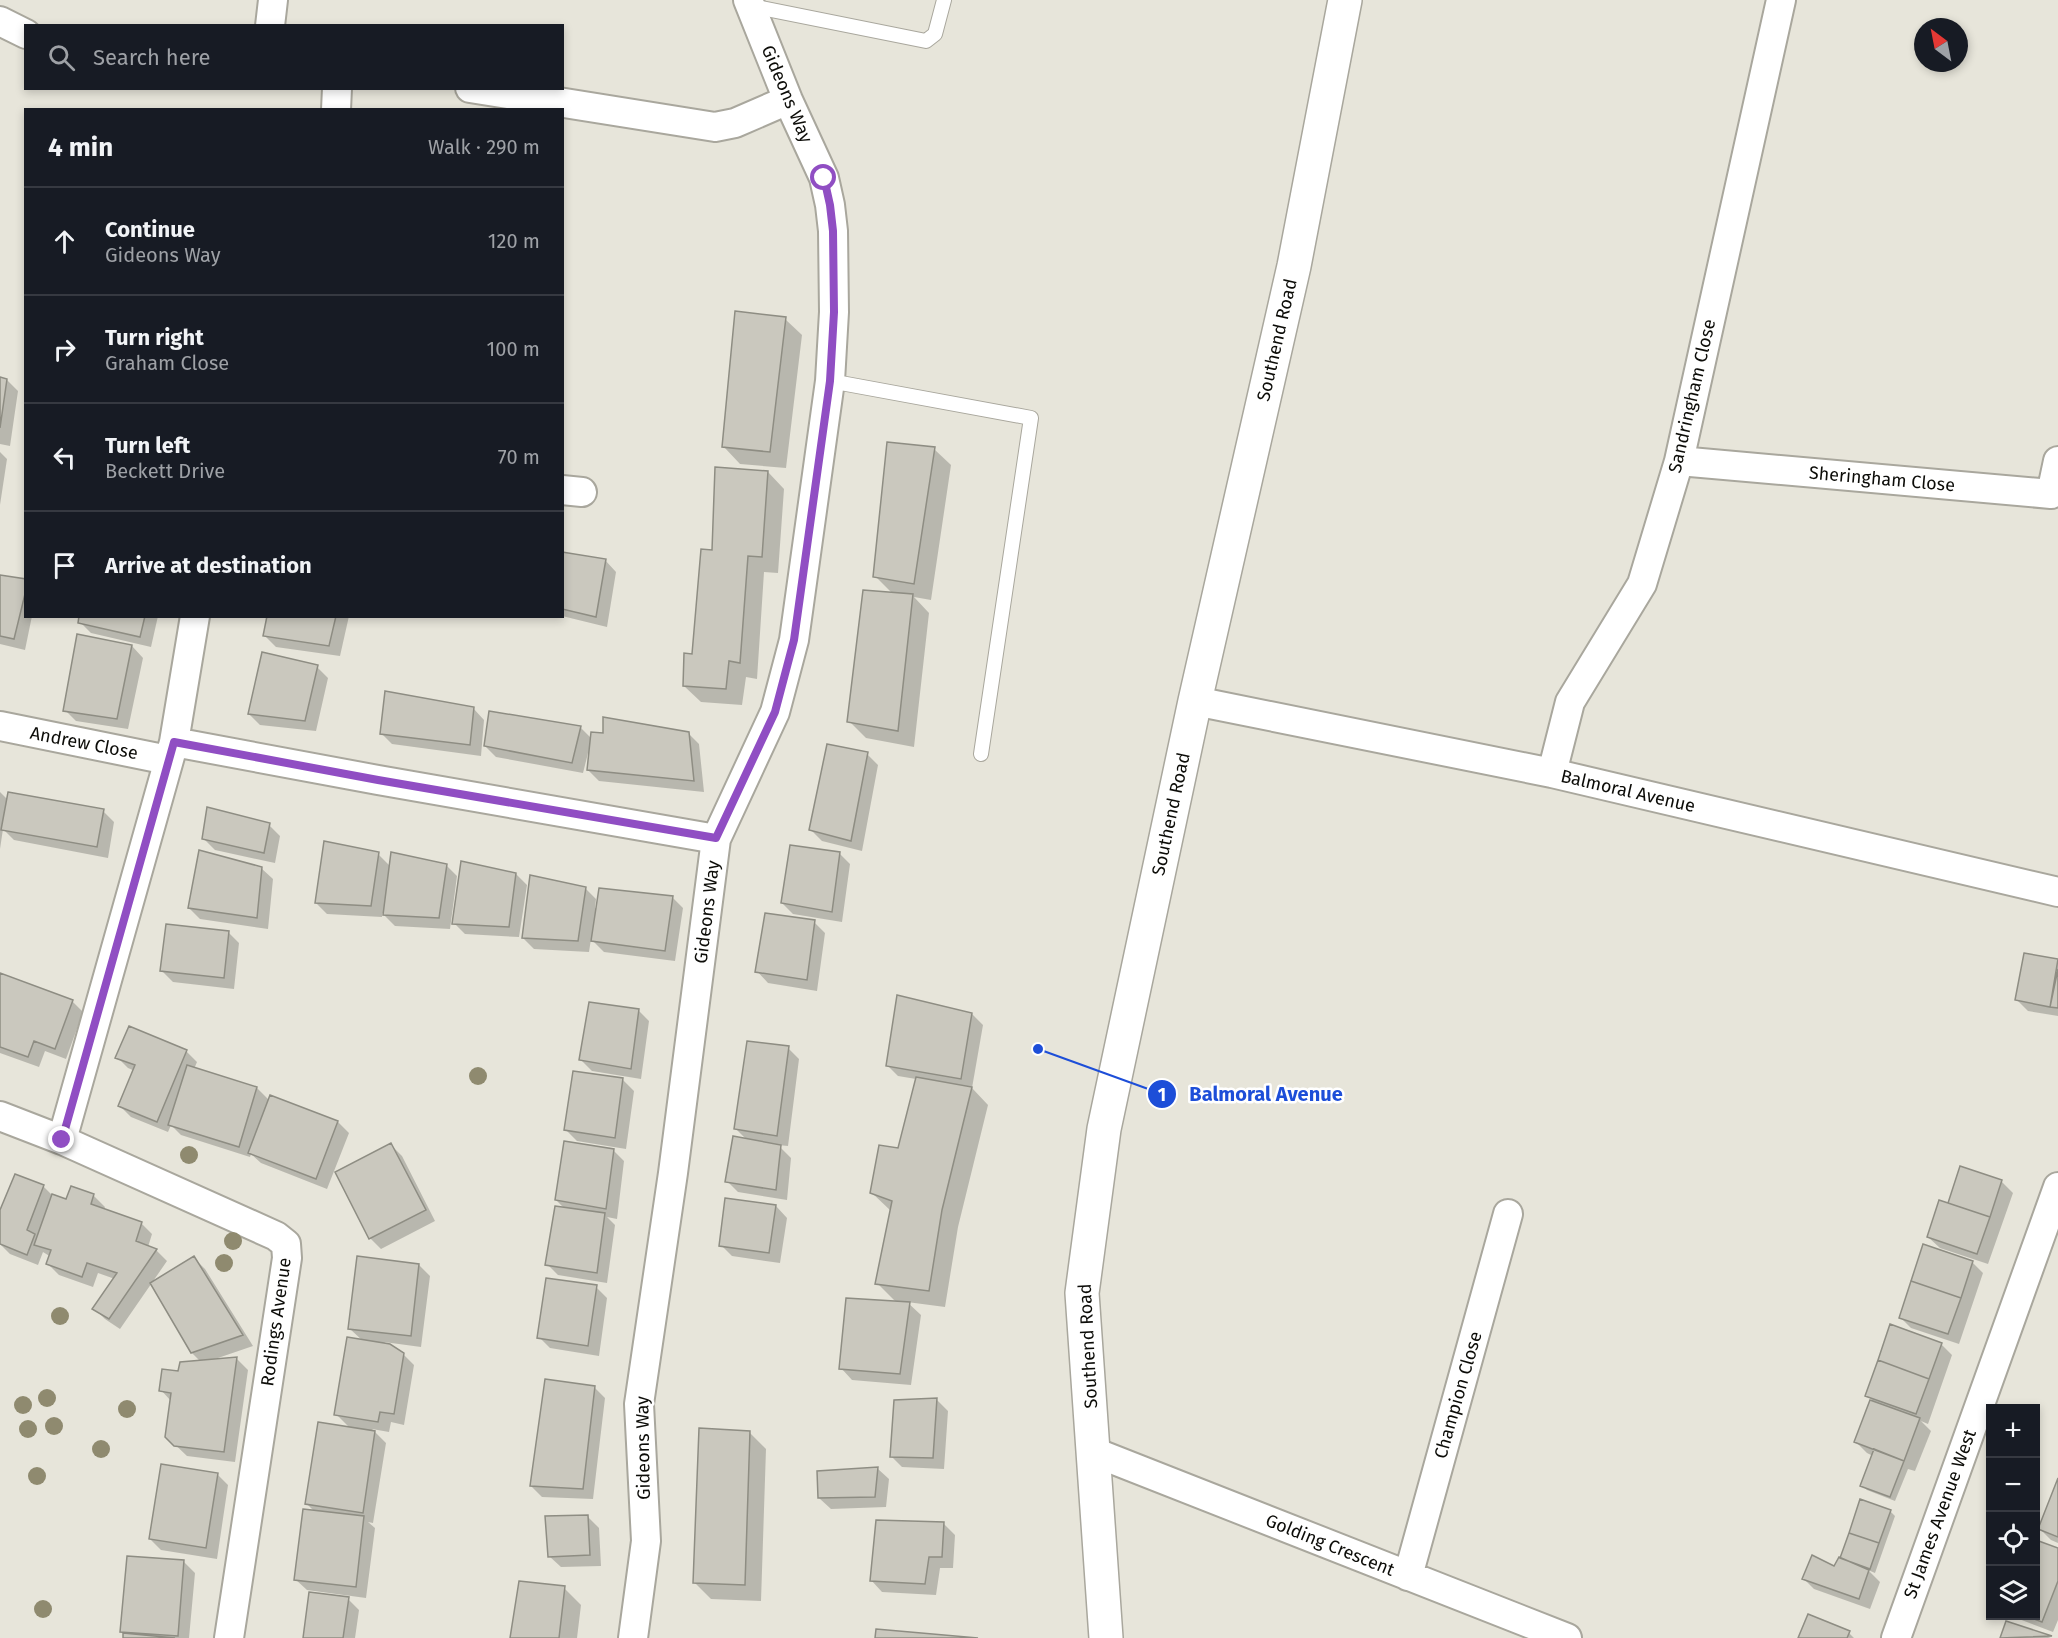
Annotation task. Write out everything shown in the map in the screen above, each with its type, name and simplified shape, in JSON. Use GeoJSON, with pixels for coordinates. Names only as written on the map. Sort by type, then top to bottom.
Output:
{"type":"FeatureCollection","features":[{"type":"Feature","properties":{"kind":"street"},"geometry":{"type":"LineString","coordinates":[[270,24],[273,0]]}},
{"type":"Feature","properties":{"kind":"street","name":"Southend Road"},"geometry":{"type":"LineString","coordinates":[[1106,1638],[1082,1293],[1104,1129],[1195,701],[1293,266],[1345,0]]}},
{"type":"Feature","properties":{"kind":"street","name":"Sandringham Close"},"geometry":{"type":"LineString","coordinates":[[1552,773],[1570,702],[1642,585],[1679,461],[1781,0]]}},
{"type":"Feature","properties":{"kind":"street","name":"Gideons Way"},"geometry":{"type":"LineString","coordinates":[[633,1638],[646,1541],[639,1404],[673,1173],[716,838],[775,712],[794,640],[830,381],[834,312],[833,231],[830,205],[824,178],[788,100],[750,3]]}},
{"type":"Feature","properties":{"kind":"street"},"geometry":{"type":"LineString","coordinates":[[0,21],[24,32]]}},
{"type":"Feature","properties":{"kind":"street"},"geometry":{"type":"LineString","coordinates":[[336,108],[337,90]]}},
{"type":"Feature","properties":{"kind":"street"},"geometry":{"type":"LineString","coordinates":[[483,90],[715,127],[735,123],[788,100]]}},
{"type":"Feature","properties":{"kind":"street","name":"Sheringham Close"},"geometry":{"type":"LineString","coordinates":[[1679,461],[2051,494],[2058,461]]}},
{"type":"Feature","properties":{"kind":"street"},"geometry":{"type":"LineString","coordinates":[[62,1140],[171,751],[195,618]]}},
{"type":"Feature","properties":{"kind":"street","name":"Balmoral Avenue"},"geometry":{"type":"LineString","coordinates":[[1195,701],[1552,773],[2058,892]]}},
{"type":"Feature","properties":{"kind":"street","name":"Andrew Close"},"geometry":{"type":"LineString","coordinates":[[0,726],[390,782],[716,838]]}},
{"type":"Feature","properties":{"kind":"street","name":"Rodings Avenue"},"geometry":{"type":"LineString","coordinates":[[0,1116],[62,1140],[276,1236],[286,1244],[287,1258],[229,1638]]}},
{"type":"Feature","properties":{"kind":"street","name":"St James Avenue West"},"geometry":{"type":"LineString","coordinates":[[1896,1638],[2058,1187]]}},
{"type":"Feature","properties":{"kind":"street","name":"Champion Close"},"geometry":{"type":"LineString","coordinates":[[1408,1576],[1508,1214]]}},
{"type":"Feature","properties":{"kind":"street","name":"Golding Crescent"},"geometry":{"type":"LineString","coordinates":[[1094,1452],[1561,1637]]}},
{"type":"Feature","properties":{"kind":"lane"},"geometry":{"type":"LineString","coordinates":[[750,3],[926,41],[934,34],[944,0]]}},
{"type":"Feature","properties":{"kind":"lane"},"geometry":{"type":"LineString","coordinates":[[830,381],[1031,418],[981,754]]}},
{"type":"Feature","properties":{"kind":"building"},"geometry":{"type":"Polygon","coordinates":[[[735,311],[786,317],[770,452],[722,447],[735,311]]]}},
{"type":"Feature","properties":{"kind":"building"},"geometry":{"type":"Polygon","coordinates":[[[0,377],[7,379],[0,428],[0,377]]]}},
{"type":"Feature","properties":{"kind":"building"},"geometry":{"type":"Polygon","coordinates":[[[887,442],[935,447],[914,584],[873,577],[887,442]]]}},
{"type":"Feature","properties":{"kind":"building"},"geometry":{"type":"Polygon","coordinates":[[[715,467],[768,471],[762,557],[748,556],[740,663],[729,661],[726,689],[683,686],[684,653],[692,654],[701,549],[712,550],[715,467]]]}},
{"type":"Feature","properties":{"kind":"building"},"geometry":{"type":"Polygon","coordinates":[[[564,552],[606,559],[596,617],[564,609],[564,552]]]}},
{"type":"Feature","properties":{"kind":"building"},"geometry":{"type":"Polygon","coordinates":[[[0,575],[24,579],[24,598],[14,639],[0,636],[0,575]]]}},
{"type":"Feature","properties":{"kind":"building"},"geometry":{"type":"Polygon","coordinates":[[[863,590],[913,594],[898,731],[847,722],[863,590]]]}},
{"type":"Feature","properties":{"kind":"building"},"geometry":{"type":"Polygon","coordinates":[[[79,618],[145,618],[140,637],[78,623],[79,618]]]}},
{"type":"Feature","properties":{"kind":"building"},"geometry":{"type":"Polygon","coordinates":[[[267,618],[336,618],[329,646],[263,636],[267,618]]]}},
{"type":"Feature","properties":{"kind":"building"},"geometry":{"type":"Polygon","coordinates":[[[77,634],[132,645],[117,719],[63,711],[77,634]]]}},
{"type":"Feature","properties":{"kind":"building"},"geometry":{"type":"Polygon","coordinates":[[[262,652],[318,665],[305,721],[248,714],[262,652]]]}},
{"type":"Feature","properties":{"kind":"building"},"geometry":{"type":"Polygon","coordinates":[[[385,691],[474,707],[470,745],[380,734],[385,691]]]}},
{"type":"Feature","properties":{"kind":"building"},"geometry":{"type":"Polygon","coordinates":[[[489,711],[581,726],[572,763],[484,746],[489,711]]]}},
{"type":"Feature","properties":{"kind":"building"},"geometry":{"type":"Polygon","coordinates":[[[603,717],[689,732],[694,781],[587,770],[591,732],[603,733],[603,717]]]}},
{"type":"Feature","properties":{"kind":"building"},"geometry":{"type":"Polygon","coordinates":[[[827,744],[868,752],[851,841],[809,830],[827,744]]]}},
{"type":"Feature","properties":{"kind":"building"},"geometry":{"type":"Polygon","coordinates":[[[8,792],[104,809],[97,847],[1,830],[8,792]]]}},
{"type":"Feature","properties":{"kind":"building"},"geometry":{"type":"Polygon","coordinates":[[[207,807],[270,823],[264,853],[202,839],[207,807]]]}},
{"type":"Feature","properties":{"kind":"building"},"geometry":{"type":"Polygon","coordinates":[[[324,841],[379,852],[371,906],[315,903],[324,841]]]}},
{"type":"Feature","properties":{"kind":"building"},"geometry":{"type":"Polygon","coordinates":[[[790,845],[840,852],[832,912],[781,903],[790,845]]]}},
{"type":"Feature","properties":{"kind":"building"},"geometry":{"type":"Polygon","coordinates":[[[199,850],[262,867],[257,918],[188,908],[199,850]]]}},
{"type":"Feature","properties":{"kind":"building"},"geometry":{"type":"Polygon","coordinates":[[[391,852],[447,864],[439,918],[383,915],[391,852]]]}},
{"type":"Feature","properties":{"kind":"building"},"geometry":{"type":"Polygon","coordinates":[[[461,861],[516,873],[509,927],[452,924],[461,861]]]}},
{"type":"Feature","properties":{"kind":"building"},"geometry":{"type":"Polygon","coordinates":[[[530,875],[586,887],[578,941],[522,938],[530,875]]]}},
{"type":"Feature","properties":{"kind":"building"},"geometry":{"type":"Polygon","coordinates":[[[599,888],[673,896],[665,951],[591,941],[599,888]]]}},
{"type":"Feature","properties":{"kind":"building"},"geometry":{"type":"Polygon","coordinates":[[[765,913],[815,920],[807,980],[755,972],[765,913]]]}},
{"type":"Feature","properties":{"kind":"building"},"geometry":{"type":"Polygon","coordinates":[[[166,924],[229,931],[224,978],[160,971],[166,924]]]}},
{"type":"Feature","properties":{"kind":"building"},"geometry":{"type":"Polygon","coordinates":[[[2024,953],[2058,959],[2050,1007],[2015,1000],[2024,953]]]}},
{"type":"Feature","properties":{"kind":"building"},"geometry":{"type":"Polygon","coordinates":[[[2058,969],[2058,1008],[2050,1007],[2058,969]]]}},
{"type":"Feature","properties":{"kind":"building"},"geometry":{"type":"Polygon","coordinates":[[[0,973],[73,1000],[55,1049],[34,1041],[28,1057],[0,1047],[0,973]]]}},
{"type":"Feature","properties":{"kind":"building"},"geometry":{"type":"Polygon","coordinates":[[[897,995],[972,1013],[961,1079],[886,1066],[897,995]]]}},
{"type":"Feature","properties":{"kind":"building"},"geometry":{"type":"Polygon","coordinates":[[[589,1002],[639,1009],[631,1069],[579,1060],[589,1002]]]}},
{"type":"Feature","properties":{"kind":"building"},"geometry":{"type":"Polygon","coordinates":[[[129,1026],[187,1050],[157,1122],[118,1106],[135,1065],[115,1058],[129,1026]]]}},
{"type":"Feature","properties":{"kind":"building"},"geometry":{"type":"Polygon","coordinates":[[[747,1041],[789,1046],[777,1136],[734,1129],[747,1041]]]}},
{"type":"Feature","properties":{"kind":"building"},"geometry":{"type":"Polygon","coordinates":[[[187,1065],[257,1087],[239,1147],[168,1125],[187,1065]]]}},
{"type":"Feature","properties":{"kind":"building"},"geometry":{"type":"Polygon","coordinates":[[[573,1071],[623,1078],[615,1138],[564,1130],[573,1071]]]}},
{"type":"Feature","properties":{"kind":"building"},"geometry":{"type":"Polygon","coordinates":[[[916,1077],[972,1087],[942,1210],[929,1291],[875,1284],[892,1201],[870,1193],[879,1145],[898,1148],[916,1077]]]}},
{"type":"Feature","properties":{"kind":"building"},"geometry":{"type":"Polygon","coordinates":[[[270,1095],[338,1121],[316,1179],[248,1153],[270,1095]]]}},
{"type":"Feature","properties":{"kind":"building"},"geometry":{"type":"Polygon","coordinates":[[[733,1136],[781,1145],[776,1190],[725,1182],[733,1136]]]}},
{"type":"Feature","properties":{"kind":"building"},"geometry":{"type":"Polygon","coordinates":[[[564,1141],[614,1149],[606,1209],[555,1200],[564,1141]]]}},
{"type":"Feature","properties":{"kind":"building"},"geometry":{"type":"Polygon","coordinates":[[[391,1143],[426,1210],[369,1239],[335,1172],[391,1143]]]}},
{"type":"Feature","properties":{"kind":"building"},"geometry":{"type":"Polygon","coordinates":[[[1960,1166],[2002,1180],[1990,1217],[1948,1203],[1960,1166]]]}},
{"type":"Feature","properties":{"kind":"building"},"geometry":{"type":"Polygon","coordinates":[[[15,1174],[44,1185],[27,1230],[35,1234],[27,1255],[0,1244],[0,1210],[15,1174]]]}},
{"type":"Feature","properties":{"kind":"building"},"geometry":{"type":"Polygon","coordinates":[[[71,1186],[94,1194],[91,1204],[142,1222],[136,1241],[157,1249],[109,1319],[92,1309],[117,1273],[87,1263],[82,1277],[46,1264],[51,1250],[34,1245],[52,1194],[66,1199],[71,1186]]]}},
{"type":"Feature","properties":{"kind":"building"},"geometry":{"type":"Polygon","coordinates":[[[725,1198],[776,1205],[769,1253],[719,1246],[725,1198]]]}},
{"type":"Feature","properties":{"kind":"building"},"geometry":{"type":"Polygon","coordinates":[[[1939,1200],[1990,1217],[1977,1254],[1927,1237],[1939,1200]]]}},
{"type":"Feature","properties":{"kind":"building"},"geometry":{"type":"Polygon","coordinates":[[[555,1206],[605,1213],[597,1273],[545,1265],[555,1206]]]}},
{"type":"Feature","properties":{"kind":"building"},"geometry":{"type":"Polygon","coordinates":[[[1923,1244],[1973,1261],[1961,1298],[1911,1281],[1923,1244]]]}},
{"type":"Feature","properties":{"kind":"building"},"geometry":{"type":"Polygon","coordinates":[[[194,1256],[243,1335],[191,1353],[150,1283],[194,1256]]]}},
{"type":"Feature","properties":{"kind":"building"},"geometry":{"type":"Polygon","coordinates":[[[357,1256],[419,1264],[411,1336],[348,1329],[357,1256]]]}},
{"type":"Feature","properties":{"kind":"building"},"geometry":{"type":"Polygon","coordinates":[[[546,1278],[597,1285],[588,1346],[537,1338],[546,1278]]]}},
{"type":"Feature","properties":{"kind":"building"},"geometry":{"type":"Polygon","coordinates":[[[1911,1281],[1961,1298],[1948,1334],[1899,1318],[1911,1281]]]}},
{"type":"Feature","properties":{"kind":"building"},"geometry":{"type":"Polygon","coordinates":[[[846,1298],[910,1302],[900,1374],[839,1369],[846,1298]]]}},
{"type":"Feature","properties":{"kind":"building"},"geometry":{"type":"Polygon","coordinates":[[[1890,1324],[1942,1343],[1929,1379],[1878,1360],[1890,1324]]]}},
{"type":"Feature","properties":{"kind":"building"},"geometry":{"type":"Polygon","coordinates":[[[347,1337],[390,1344],[404,1353],[394,1414],[380,1412],[378,1422],[334,1415],[347,1337]]]}},
{"type":"Feature","properties":{"kind":"building"},"geometry":{"type":"Polygon","coordinates":[[[237,1357],[224,1452],[174,1446],[165,1437],[171,1393],[159,1391],[162,1369],[178,1371],[180,1362],[237,1357]]]}},
{"type":"Feature","properties":{"kind":"building"},"geometry":{"type":"Polygon","coordinates":[[[1878,1360],[1929,1379],[1916,1414],[1865,1396],[1878,1360]]]}},
{"type":"Feature","properties":{"kind":"building"},"geometry":{"type":"Polygon","coordinates":[[[545,1379],[595,1386],[583,1489],[530,1486],[545,1379]]]}},
{"type":"Feature","properties":{"kind":"building"},"geometry":{"type":"Polygon","coordinates":[[[937,1398],[933,1458],[890,1457],[894,1400],[937,1398]]]}},
{"type":"Feature","properties":{"kind":"building"},"geometry":{"type":"Polygon","coordinates":[[[1870,1400],[1920,1418],[1904,1461],[1854,1442],[1870,1400]]]}},
{"type":"Feature","properties":{"kind":"building"},"geometry":{"type":"Polygon","coordinates":[[[318,1422],[375,1431],[363,1513],[305,1504],[318,1422]]]}},
{"type":"Feature","properties":{"kind":"building"},"geometry":{"type":"Polygon","coordinates":[[[699,1428],[750,1431],[745,1585],[693,1583],[699,1428]]]}},
{"type":"Feature","properties":{"kind":"building"},"geometry":{"type":"Polygon","coordinates":[[[1874,1449],[1904,1461],[1890,1497],[1860,1486],[1874,1449]]]}},
{"type":"Feature","properties":{"kind":"building"},"geometry":{"type":"Polygon","coordinates":[[[161,1464],[218,1473],[206,1548],[149,1539],[161,1464]]]}},
{"type":"Feature","properties":{"kind":"building"},"geometry":{"type":"Polygon","coordinates":[[[878,1467],[875,1497],[818,1498],[817,1471],[878,1467]]]}},
{"type":"Feature","properties":{"kind":"building"},"geometry":{"type":"Polygon","coordinates":[[[2058,1478],[2058,1537],[2040,1530],[2040,1524],[2058,1478]]]}},
{"type":"Feature","properties":{"kind":"building"},"geometry":{"type":"Polygon","coordinates":[[[1860,1499],[1891,1510],[1879,1543],[1849,1533],[1860,1499]]]}},
{"type":"Feature","properties":{"kind":"building"},"geometry":{"type":"Polygon","coordinates":[[[303,1509],[364,1516],[356,1587],[294,1580],[303,1509]]]}},
{"type":"Feature","properties":{"kind":"building"},"geometry":{"type":"Polygon","coordinates":[[[588,1515],[590,1555],[548,1557],[545,1516],[588,1515]]]}},
{"type":"Feature","properties":{"kind":"building"},"geometry":{"type":"Polygon","coordinates":[[[876,1520],[944,1522],[942,1557],[929,1557],[925,1584],[870,1581],[876,1520]]]}},
{"type":"Feature","properties":{"kind":"building"},"geometry":{"type":"Polygon","coordinates":[[[1849,1533],[1879,1543],[1870,1569],[1840,1558],[1849,1533]]]}},
{"type":"Feature","properties":{"kind":"building"},"geometry":{"type":"Polygon","coordinates":[[[2040,1541],[2058,1548],[2058,1581],[2042,1622],[2037,1620],[2040,1620],[2040,1541]]]}},
{"type":"Feature","properties":{"kind":"building"},"geometry":{"type":"Polygon","coordinates":[[[1812,1555],[1834,1566],[1839,1557],[1869,1570],[1859,1599],[1802,1579],[1812,1555]]]}},
{"type":"Feature","properties":{"kind":"building"},"geometry":{"type":"Polygon","coordinates":[[[127,1556],[184,1560],[178,1636],[120,1632],[127,1556]]]}},
{"type":"Feature","properties":{"kind":"building"},"geometry":{"type":"Polygon","coordinates":[[[519,1581],[565,1586],[559,1638],[510,1638],[519,1581]]]}},
{"type":"Feature","properties":{"kind":"building"},"geometry":{"type":"Polygon","coordinates":[[[309,1592],[349,1597],[343,1638],[303,1638],[309,1592]]]}},
{"type":"Feature","properties":{"kind":"building"},"geometry":{"type":"Polygon","coordinates":[[[1808,1614],[1850,1631],[1847,1638],[1798,1638],[1808,1614]]]}},
{"type":"Feature","properties":{"kind":"building"},"geometry":{"type":"Polygon","coordinates":[[[2006,1621],[2052,1636],[2000,1638],[2006,1621]]]}},
{"type":"Feature","properties":{"kind":"building"},"geometry":{"type":"Polygon","coordinates":[[[876,1629],[978,1638],[875,1638],[876,1629]]]}},
{"type":"Feature","properties":{"kind":"building"},"geometry":{"type":"Polygon","coordinates":[[[123,1633],[175,1638],[123,1638],[123,1633]]]}},
{"type":"Feature","properties":{"kind":"place","name":"Balmoral Avenue"},"geometry":{"type":"Point","coordinates":[1038,1049]}},
{"type":"Feature","properties":{"kind":"route"},"geometry":{"type":"LineString","coordinates":[[62,1140],[174,742],[378,780],[716,838],[775,712],[794,640],[830,381],[834,312],[833,231],[824,178]]}}]}
